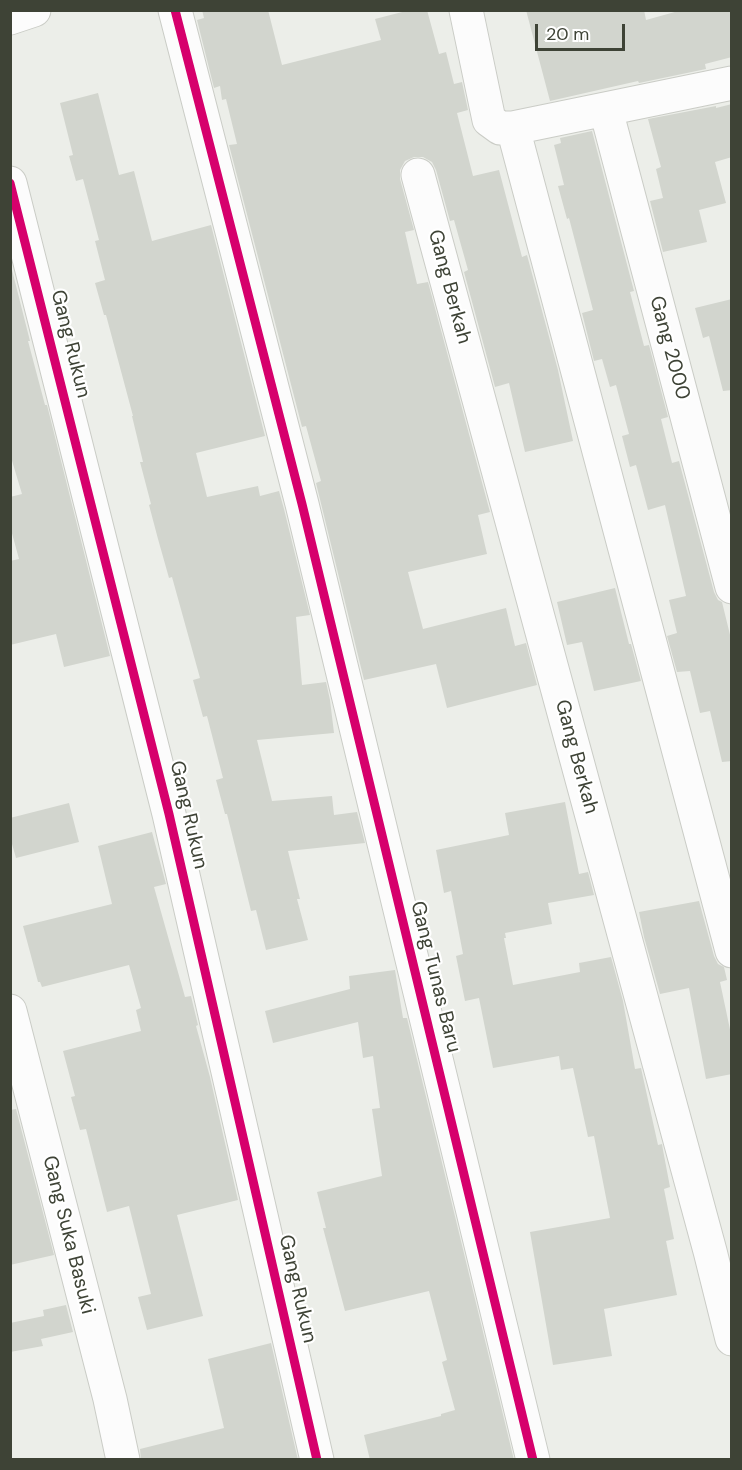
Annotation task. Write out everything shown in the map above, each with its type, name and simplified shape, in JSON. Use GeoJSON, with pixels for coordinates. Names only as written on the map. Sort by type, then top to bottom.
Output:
{"type":"FeatureCollection","features":[{"type":"Feature","properties":{"kind":"street"},"geometry":{"type":"LineString","coordinates":[[10,18],[34,10]]}},
{"type":"Feature","properties":{"kind":"street","name":"Gang Tunas Baru"},"geometry":{"type":"LineString","coordinates":[[175,10],[302,504],[533,1460]]}},
{"type":"Feature","properties":{"kind":"street"},"geometry":{"type":"LineString","coordinates":[[466,10],[489,120],[500,128],[513,128],[606,110],[732,83]]}},
{"type":"Feature","properties":{"kind":"street","name":"Gang 2000"},"geometry":{"type":"LineString","coordinates":[[606,110],[732,587]]}},
{"type":"Feature","properties":{"kind":"street"},"geometry":{"type":"LineString","coordinates":[[513,128],[732,951]]}},
{"type":"Feature","properties":{"kind":"street","name":"Gang Berkah"},"geometry":{"type":"LineString","coordinates":[[418,175],[732,1338]]}},
{"type":"Feature","properties":{"kind":"street","name":"Gang Rukun"},"geometry":{"type":"LineString","coordinates":[[10,183],[169,814],[317,1460]]}},
{"type":"Feature","properties":{"kind":"street","name":"Gang Suka Basuki"},"geometry":{"type":"LineString","coordinates":[[10,1011],[110,1399],[123,1460]]}},
{"type":"Feature","properties":{"kind":"building"},"geometry":{"type":"Polygon","coordinates":[[[202,10],[268,10],[282,65],[381,40],[375,19],[410,10],[427,10],[439,54],[446,52],[454,84],[462,82],[468,110],[457,113],[473,176],[499,170],[522,257],[527,255],[558,370],[573,441],[525,452],[509,383],[495,387],[464,272],[468,270],[454,220],[450,221],[436,170],[432,162],[423,157],[414,157],[405,161],[400,170],[400,179],[414,230],[405,232],[417,284],[428,282],[490,512],[478,515],[487,554],[408,572],[423,629],[506,608],[515,646],[526,643],[537,685],[447,708],[436,664],[364,680],[316,483],[321,481],[306,426],[302,427],[229,145],[237,144],[226,99],[222,100],[220,86],[214,88],[197,20],[204,18],[202,10]]]}},
{"type":"Feature","properties":{"kind":"building"},"geometry":{"type":"Polygon","coordinates":[[[526,10],[644,10],[646,20],[682,10],[732,10],[732,57],[705,64],[706,69],[639,83],[638,81],[550,101],[526,10]]]}},
{"type":"Feature","properties":{"kind":"building"},"geometry":{"type":"Polygon","coordinates":[[[98,93],[119,175],[134,171],[152,241],[211,225],[265,436],[196,453],[207,497],[258,486],[260,496],[279,491],[284,509],[310,615],[296,617],[302,685],[326,682],[334,733],[257,740],[272,801],[332,796],[334,815],[357,812],[365,843],[288,851],[308,940],[266,950],[256,910],[251,911],[227,814],[225,814],[216,780],[223,778],[207,716],[203,717],[193,680],[200,678],[172,577],[169,578],[158,539],[140,462],[143,462],[133,416],[95,283],[105,280],[95,241],[99,240],[83,179],[76,181],[69,156],[73,155],[60,103],[98,93]]]}},
{"type":"Feature","properties":{"kind":"building"},"geometry":{"type":"Polygon","coordinates":[[[732,104],[732,157],[715,162],[726,203],[699,210],[707,242],[663,252],[650,201],[663,198],[656,169],[661,167],[648,119],[732,104]]]}},
{"type":"Feature","properties":{"kind":"building"},"geometry":{"type":"Polygon","coordinates":[[[592,131],[634,291],[630,292],[644,346],[649,345],[668,417],[661,419],[672,463],[679,461],[714,592],[718,600],[722,602],[732,643],[732,761],[722,762],[710,711],[700,713],[690,671],[677,672],[667,636],[677,633],[669,600],[686,596],[665,505],[648,510],[636,465],[630,467],[622,436],[629,434],[616,385],[610,387],[602,359],[594,361],[582,313],[593,310],[569,218],[567,219],[558,186],[564,185],[554,145],[561,143],[560,138],[592,131]]]}},
{"type":"Feature","properties":{"kind":"building"},"geometry":{"type":"Polygon","coordinates":[[[10,262],[30,341],[28,341],[45,405],[47,405],[110,656],[64,667],[56,634],[10,645],[10,561],[19,559],[10,526],[10,497],[22,494],[10,454],[10,262]]]}},
{"type":"Feature","properties":{"kind":"building"},"geometry":{"type":"Polygon","coordinates":[[[732,299],[732,390],[723,391],[709,336],[703,338],[695,308],[732,299]]]}},
{"type":"Feature","properties":{"kind":"building"},"geometry":{"type":"Polygon","coordinates":[[[615,588],[641,681],[594,691],[582,642],[567,645],[557,602],[615,588]]]}},
{"type":"Feature","properties":{"kind":"building"},"geometry":{"type":"Polygon","coordinates":[[[565,802],[579,874],[588,872],[594,895],[548,903],[552,924],[505,933],[513,985],[580,972],[579,963],[611,957],[623,1001],[635,1069],[641,1068],[658,1145],[662,1144],[670,1187],[664,1189],[674,1239],[666,1241],[677,1295],[604,1309],[612,1356],[553,1365],[530,1232],[610,1218],[594,1136],[588,1137],[573,1068],[561,1070],[559,1056],[493,1068],[479,998],[465,1001],[456,956],[463,954],[451,891],[444,893],[436,850],[509,835],[505,813],[565,802]]]}},
{"type":"Feature","properties":{"kind":"building"},"geometry":{"type":"Polygon","coordinates":[[[69,803],[79,842],[16,858],[10,837],[10,818],[69,803]]]}},
{"type":"Feature","properties":{"kind":"building"},"geometry":{"type":"Polygon","coordinates":[[[152,832],[166,884],[154,887],[185,997],[191,996],[198,1025],[196,1026],[238,1200],[177,1215],[203,1316],[147,1330],[138,1297],[151,1294],[129,1206],[107,1212],[86,1129],[80,1130],[71,1097],[75,1096],[63,1051],[141,1031],[136,1010],[141,1008],[129,965],[42,987],[38,982],[23,926],[112,904],[98,846],[152,832]]]}},
{"type":"Feature","properties":{"kind":"building"},"geometry":{"type":"Polygon","coordinates":[[[699,901],[714,956],[718,964],[724,967],[727,980],[720,982],[732,1039],[732,1074],[706,1079],[689,988],[660,994],[639,912],[699,901]]]}},
{"type":"Feature","properties":{"kind":"building"},"geometry":{"type":"Polygon","coordinates":[[[395,970],[403,1018],[407,1018],[514,1460],[370,1460],[364,1435],[441,1416],[441,1414],[455,1410],[442,1362],[447,1360],[429,1291],[345,1311],[323,1228],[326,1228],[317,1192],[382,1176],[372,1109],[380,1108],[373,1056],[363,1058],[358,1022],[273,1043],[265,1011],[350,989],[349,976],[395,970]]]}},
{"type":"Feature","properties":{"kind":"building"},"geometry":{"type":"Polygon","coordinates":[[[16,1109],[54,1255],[10,1265],[10,1110],[16,1109]]]}},
{"type":"Feature","properties":{"kind":"building"},"geometry":{"type":"Polygon","coordinates":[[[66,1305],[73,1332],[41,1339],[43,1346],[10,1352],[10,1323],[44,1316],[43,1310],[66,1305]]]}},
{"type":"Feature","properties":{"kind":"building"},"geometry":{"type":"Polygon","coordinates":[[[271,1343],[298,1460],[141,1460],[140,1449],[224,1428],[208,1359],[271,1343]]]}},
{"type":"Feature","properties":{"kind":"cycle path"},"geometry":{"type":"LineString","coordinates":[[175,10],[302,504],[533,1460]]}},
{"type":"Feature","properties":{"kind":"cycle path"},"geometry":{"type":"LineString","coordinates":[[10,183],[169,814],[317,1460]]}}]}
